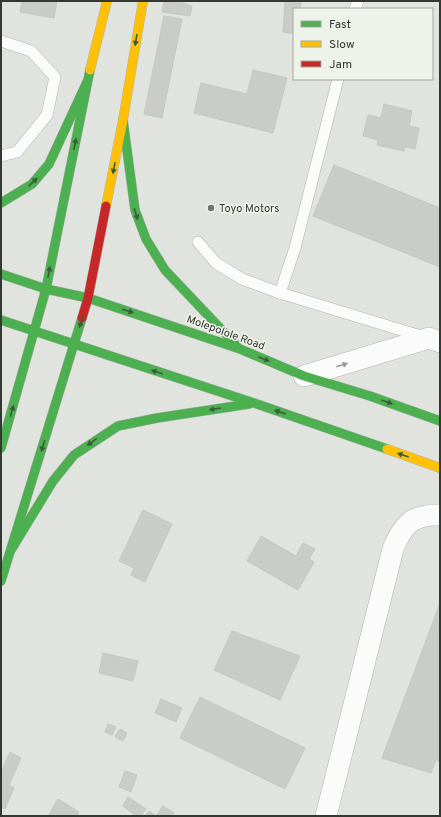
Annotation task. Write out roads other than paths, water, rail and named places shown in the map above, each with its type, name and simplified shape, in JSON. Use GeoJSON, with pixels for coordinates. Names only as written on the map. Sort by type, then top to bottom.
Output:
{"type":"FeatureCollection","features":[{"type":"Feature","properties":{"kind":"main road"},"geometry":{"type":"LineString","coordinates":[[1,448],[46,288],[87,82],[107,1]]}},
{"type":"Feature","properties":{"kind":"main road"},"geometry":{"type":"LineString","coordinates":[[1,580],[88,298],[123,120],[143,1]]}},
{"type":"Feature","properties":{"kind":"main road"},"geometry":{"type":"LineString","coordinates":[[1,203],[32,184],[49,164],[87,82]]}},
{"type":"Feature","properties":{"kind":"main road"},"geometry":{"type":"LineString","coordinates":[[123,120],[135,210],[146,239],[165,270],[240,349]]}},
{"type":"Feature","properties":{"kind":"main road","name":"Molepolole Road"},"geometry":{"type":"LineString","coordinates":[[1,274],[46,288],[88,298],[240,349],[304,376],[370,396],[440,421]]}},
{"type":"Feature","properties":{"kind":"main road"},"geometry":{"type":"LineString","coordinates":[[1,320],[254,403],[440,468]]}},
{"type":"Feature","properties":{"kind":"main road"},"geometry":{"type":"LineString","coordinates":[[11,550],[53,481],[74,455],[118,426],[157,418],[254,403]]}},
{"type":"Feature","properties":{"kind":"street"},"geometry":{"type":"LineString","coordinates":[[304,376],[435,340]]}},
{"type":"Feature","properties":{"kind":"street"},"geometry":{"type":"LineString","coordinates":[[326,816],[393,548],[399,534],[415,518],[425,514],[440,515]]}},
{"type":"Feature","properties":{"kind":"lane"},"geometry":{"type":"LineString","coordinates":[[1,41],[31,51],[55,77],[47,115],[17,152],[1,156]]}},
{"type":"Feature","properties":{"kind":"lane"},"geometry":{"type":"LineString","coordinates":[[280,294],[295,248],[338,80]]}},
{"type":"Feature","properties":{"kind":"lane"},"geometry":{"type":"LineString","coordinates":[[198,242],[216,263],[242,279],[280,294],[435,340]]}},
{"type":"Feature","properties":{"kind":"place","name":"Toyo Motors"},"geometry":{"type":"Point","coordinates":[211,208]}}]}
